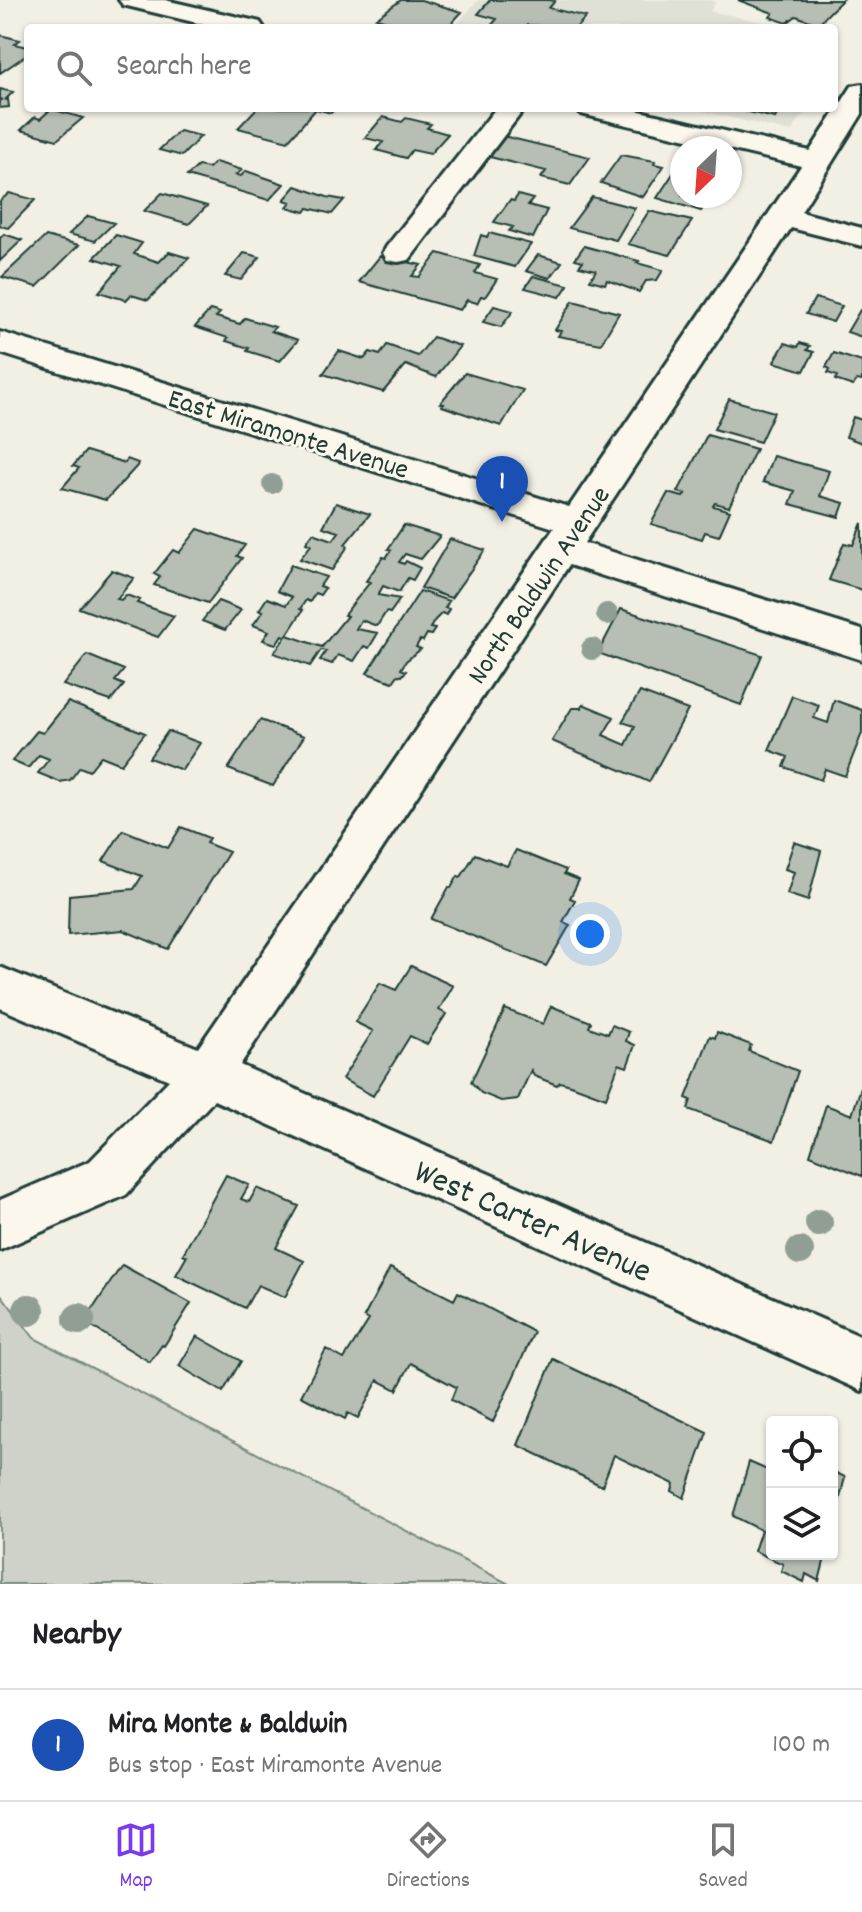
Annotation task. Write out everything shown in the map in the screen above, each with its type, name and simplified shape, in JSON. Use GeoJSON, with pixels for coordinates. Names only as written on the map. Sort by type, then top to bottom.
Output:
{"type":"FeatureCollection","features":[{"type":"Feature","properties":{"kind":"street"},"geometry":{"type":"LineString","coordinates":[[132,0],[234,24]]}},
{"type":"Feature","properties":{"kind":"street","name":"North Baldwin Avenue"},"geometry":{"type":"LineString","coordinates":[[0,1225],[108,1178],[207,1074],[570,536],[861,95]]}},
{"type":"Feature","properties":{"kind":"street"},"geometry":{"type":"LineString","coordinates":[[398,253],[508,112]]}},
{"type":"Feature","properties":{"kind":"street"},"geometry":{"type":"LineString","coordinates":[[608,112],[816,161]]}},
{"type":"Feature","properties":{"kind":"street"},"geometry":{"type":"LineString","coordinates":[[783,217],[862,237]]}},
{"type":"Feature","properties":{"kind":"street","name":"East Miramonte Avenue"},"geometry":{"type":"LineString","coordinates":[[0,342],[570,536],[862,645]]}},
{"type":"Feature","properties":{"kind":"street","name":"West Carter Avenue"},"geometry":{"type":"LineString","coordinates":[[0,987],[207,1074],[862,1364]]}},
{"type":"Feature","properties":{"kind":"shaded area"},"geometry":{"type":"Polygon","coordinates":[[[478,0],[710,0],[716,2],[710,11],[772,24],[457,24],[478,0]]]}},
{"type":"Feature","properties":{"kind":"shaded area"},"geometry":{"type":"Polygon","coordinates":[[[707,112],[805,112],[791,132],[707,112]]]}},
{"type":"Feature","properties":{"kind":"shaded area"},"geometry":{"type":"Polygon","coordinates":[[[0,1293],[34,1338],[509,1584],[0,1584],[0,1293]]]}},
{"type":"Feature","properties":{"kind":"building"},"geometry":{"type":"Polygon","coordinates":[[[401,0],[421,0],[462,12],[451,24],[399,24],[376,18],[401,0]]]}},
{"type":"Feature","properties":{"kind":"building"},"geometry":{"type":"Polygon","coordinates":[[[490,0],[549,0],[555,1],[549,8],[586,17],[580,24],[493,24],[497,19],[478,14],[490,0]]]}},
{"type":"Feature","properties":{"kind":"building"},"geometry":{"type":"Polygon","coordinates":[[[738,0],[842,0],[818,24],[796,16],[787,23],[770,17],[773,13],[738,0]]]}},
{"type":"Feature","properties":{"kind":"building"},"geometry":{"type":"Polygon","coordinates":[[[0,35],[20,40],[15,44],[24,46],[24,57],[0,73],[0,35]]]}},
{"type":"Feature","properties":{"kind":"building"},"geometry":{"type":"Polygon","coordinates":[[[0,89],[13,92],[5,100],[8,99],[9,107],[0,108],[0,100],[3,100],[0,99],[0,89]]]}},
{"type":"Feature","properties":{"kind":"building"},"geometry":{"type":"Polygon","coordinates":[[[48,112],[83,118],[57,140],[21,130],[35,117],[40,119],[48,112]]]}},
{"type":"Feature","properties":{"kind":"building"},"geometry":{"type":"Polygon","coordinates":[[[253,112],[313,112],[288,141],[238,128],[253,112]]]}},
{"type":"Feature","properties":{"kind":"building"},"geometry":{"type":"Polygon","coordinates":[[[749,112],[779,112],[775,118],[749,112]]]}},
{"type":"Feature","properties":{"kind":"building"},"geometry":{"type":"Polygon","coordinates":[[[383,117],[431,124],[427,128],[448,134],[430,154],[412,150],[406,158],[376,150],[383,142],[365,138],[383,117]]]}},
{"type":"Feature","properties":{"kind":"building"},"geometry":{"type":"Polygon","coordinates":[[[179,131],[201,136],[182,156],[159,150],[179,131]]]}},
{"type":"Feature","properties":{"kind":"building"},"geometry":{"type":"Polygon","coordinates":[[[503,136],[590,157],[570,185],[541,178],[546,171],[490,157],[503,136]]]}},
{"type":"Feature","properties":{"kind":"building"},"geometry":{"type":"Polygon","coordinates":[[[621,155],[655,161],[654,164],[664,166],[643,197],[601,183],[621,155]]]}},
{"type":"Feature","properties":{"kind":"building"},"geometry":{"type":"Polygon","coordinates":[[[215,162],[242,170],[236,175],[241,176],[246,171],[284,184],[269,200],[187,176],[198,166],[209,168],[215,162]]]}},
{"type":"Feature","properties":{"kind":"building"},"geometry":{"type":"Polygon","coordinates":[[[670,178],[670,202],[657,198],[670,178]]]}},
{"type":"Feature","properties":{"kind":"building"},"geometry":{"type":"Polygon","coordinates":[[[296,186],[344,200],[332,214],[287,207],[291,202],[284,200],[296,186]]]}},
{"type":"Feature","properties":{"kind":"building"},"geometry":{"type":"Polygon","coordinates":[[[9,193],[35,200],[8,228],[0,226],[0,201],[9,193]]]}},
{"type":"Feature","properties":{"kind":"building"},"geometry":{"type":"Polygon","coordinates":[[[162,193],[207,206],[189,224],[144,211],[162,193]]]}},
{"type":"Feature","properties":{"kind":"building"},"geometry":{"type":"Polygon","coordinates":[[[518,195],[533,199],[528,205],[547,210],[533,238],[509,231],[513,227],[494,222],[510,200],[514,201],[518,195]]]}},
{"type":"Feature","properties":{"kind":"building"},"geometry":{"type":"Polygon","coordinates":[[[592,197],[635,208],[616,240],[569,228],[592,197]]]}},
{"type":"Feature","properties":{"kind":"building"},"geometry":{"type":"Polygon","coordinates":[[[649,211],[692,221],[670,255],[628,244],[649,211]]]}},
{"type":"Feature","properties":{"kind":"building"},"geometry":{"type":"Polygon","coordinates":[[[88,216],[114,223],[95,241],[69,234],[88,216]]]}},
{"type":"Feature","properties":{"kind":"building"},"geometry":{"type":"Polygon","coordinates":[[[489,233],[531,244],[515,267],[474,256],[481,235],[487,237],[489,233]]]}},
{"type":"Feature","properties":{"kind":"building"},"geometry":{"type":"Polygon","coordinates":[[[4,234],[22,240],[0,261],[0,238],[4,234]]]}},
{"type":"Feature","properties":{"kind":"building"},"geometry":{"type":"Polygon","coordinates":[[[116,235],[142,243],[134,254],[159,262],[169,252],[189,258],[148,300],[131,295],[126,300],[99,292],[121,266],[94,258],[116,235]]]}},
{"type":"Feature","properties":{"kind":"building"},"geometry":{"type":"Polygon","coordinates":[[[46,236],[79,245],[37,287],[2,277],[46,236]]]}},
{"type":"Feature","properties":{"kind":"building"},"geometry":{"type":"Polygon","coordinates":[[[584,246],[663,270],[657,280],[646,281],[639,292],[607,280],[605,284],[590,280],[596,270],[579,266],[583,261],[575,259],[584,246]]]}},
{"type":"Feature","properties":{"kind":"building"},"geometry":{"type":"Polygon","coordinates":[[[244,253],[260,257],[241,280],[225,276],[244,253]]]}},
{"type":"Feature","properties":{"kind":"building"},"geometry":{"type":"Polygon","coordinates":[[[438,253],[480,265],[475,273],[497,279],[485,297],[481,296],[477,303],[467,300],[460,310],[359,282],[380,256],[421,265],[412,276],[419,277],[438,253]]]}},
{"type":"Feature","properties":{"kind":"building"},"geometry":{"type":"Polygon","coordinates":[[[538,255],[562,262],[550,278],[526,271],[538,255]]]}},
{"type":"Feature","properties":{"kind":"building"},"geometry":{"type":"Polygon","coordinates":[[[533,276],[568,285],[560,297],[525,288],[533,276]]]}},
{"type":"Feature","properties":{"kind":"building"},"geometry":{"type":"Polygon","coordinates":[[[815,298],[842,306],[833,322],[806,314],[815,298]]]}},
{"type":"Feature","properties":{"kind":"building"},"geometry":{"type":"Polygon","coordinates":[[[573,301],[619,313],[601,344],[558,336],[561,331],[555,330],[573,301]]]}},
{"type":"Feature","properties":{"kind":"building"},"geometry":{"type":"Polygon","coordinates":[[[494,306],[513,311],[501,327],[483,322],[494,306]]]}},
{"type":"Feature","properties":{"kind":"building"},"geometry":{"type":"Polygon","coordinates":[[[210,310],[220,313],[216,317],[240,324],[245,318],[275,327],[271,331],[298,340],[280,361],[247,351],[249,348],[226,341],[228,338],[195,327],[210,310]]]}},
{"type":"Feature","properties":{"kind":"building"},"geometry":{"type":"Polygon","coordinates":[[[862,311],[862,337],[847,332],[862,311]]]}},
{"type":"Feature","properties":{"kind":"building"},"geometry":{"type":"Polygon","coordinates":[[[433,337],[460,346],[436,377],[406,365],[383,392],[323,374],[339,351],[364,359],[370,352],[380,355],[387,345],[418,356],[433,337]]]}},
{"type":"Feature","properties":{"kind":"building"},"geometry":{"type":"Polygon","coordinates":[[[785,343],[798,347],[800,343],[810,346],[807,350],[814,352],[804,371],[774,362],[785,343]]]}},
{"type":"Feature","properties":{"kind":"building"},"geometry":{"type":"Polygon","coordinates":[[[834,353],[862,362],[862,381],[857,380],[853,386],[835,380],[837,376],[828,373],[830,369],[826,367],[834,353]]]}},
{"type":"Feature","properties":{"kind":"building"},"geometry":{"type":"Polygon","coordinates":[[[465,373],[523,390],[501,426],[442,406],[444,404],[440,403],[465,373]]]}},
{"type":"Feature","properties":{"kind":"building"},"geometry":{"type":"Polygon","coordinates":[[[729,399],[774,412],[760,442],[714,429],[729,399]]]}},
{"type":"Feature","properties":{"kind":"building"},"geometry":{"type":"Polygon","coordinates":[[[853,417],[862,420],[862,443],[846,437],[853,417]]]}},
{"type":"Feature","properties":{"kind":"building"},"geometry":{"type":"Polygon","coordinates":[[[707,435],[756,449],[729,507],[715,503],[713,506],[730,511],[719,536],[705,532],[702,539],[651,524],[668,493],[683,497],[685,494],[678,492],[707,435]]]}},
{"type":"Feature","properties":{"kind":"building"},"geometry":{"type":"Polygon","coordinates":[[[86,451],[125,463],[127,459],[138,463],[106,500],[62,488],[79,468],[73,466],[86,451]]]}},
{"type":"Feature","properties":{"kind":"building"},"geometry":{"type":"Polygon","coordinates":[[[773,456],[829,471],[820,496],[844,503],[839,517],[790,504],[795,491],[763,482],[773,456]]]}},
{"type":"Feature","properties":{"kind":"building"},"geometry":{"type":"Polygon","coordinates":[[[336,503],[370,514],[345,544],[348,546],[332,570],[300,559],[311,545],[306,543],[313,533],[333,540],[339,532],[323,527],[336,503]]]}},
{"type":"Feature","properties":{"kind":"building"},"geometry":{"type":"Polygon","coordinates":[[[862,523],[862,590],[829,580],[844,543],[853,545],[862,523]]]}},
{"type":"Feature","properties":{"kind":"building"},"geometry":{"type":"Polygon","coordinates":[[[404,525],[440,536],[421,559],[405,554],[399,562],[404,564],[406,561],[420,568],[413,580],[408,578],[399,592],[383,586],[378,595],[400,599],[390,613],[386,612],[377,626],[361,620],[356,629],[378,633],[369,648],[364,646],[354,661],[338,655],[332,664],[320,660],[326,651],[321,650],[310,666],[274,653],[286,636],[282,635],[276,644],[263,640],[269,631],[253,625],[263,611],[259,610],[267,598],[286,605],[292,597],[277,591],[291,565],[326,577],[320,586],[325,588],[320,595],[315,593],[310,602],[306,600],[287,635],[322,647],[370,582],[366,581],[383,557],[386,558],[391,550],[388,549],[404,525]]]}},
{"type":"Feature","properties":{"kind":"building"},"geometry":{"type":"Polygon","coordinates":[[[198,529],[245,545],[237,556],[242,558],[208,603],[154,585],[160,577],[154,574],[173,550],[179,553],[198,529]]]}},
{"type":"Feature","properties":{"kind":"building"},"geometry":{"type":"Polygon","coordinates":[[[450,539],[485,550],[451,598],[421,588],[450,539]]]}},
{"type":"Feature","properties":{"kind":"building"},"geometry":{"type":"Polygon","coordinates":[[[112,570],[134,578],[117,599],[121,600],[126,595],[140,600],[137,603],[174,616],[158,637],[79,608],[112,570]]]}},
{"type":"Feature","properties":{"kind":"building"},"geometry":{"type":"Polygon","coordinates":[[[420,591],[449,601],[445,608],[449,609],[446,615],[442,613],[430,628],[435,629],[431,635],[427,634],[423,641],[420,640],[416,647],[421,649],[406,661],[401,669],[406,671],[402,676],[398,675],[393,682],[367,673],[420,591]]]}},
{"type":"Feature","properties":{"kind":"building"},"geometry":{"type":"Polygon","coordinates":[[[218,601],[241,610],[225,630],[202,621],[218,601]]]}},
{"type":"Feature","properties":{"kind":"building"},"geometry":{"type":"Polygon","coordinates":[[[621,609],[762,655],[741,705],[598,653],[621,609]]]}},
{"type":"Feature","properties":{"kind":"building"},"geometry":{"type":"Polygon","coordinates":[[[87,655],[124,670],[115,681],[124,685],[111,701],[63,685],[87,655]]]}},
{"type":"Feature","properties":{"kind":"building"},"geometry":{"type":"Polygon","coordinates":[[[640,692],[688,710],[649,782],[552,741],[572,708],[581,708],[583,704],[614,717],[603,735],[626,745],[635,726],[622,722],[640,692]]]}},
{"type":"Feature","properties":{"kind":"building"},"geometry":{"type":"Polygon","coordinates":[[[792,696],[819,705],[814,718],[828,723],[834,700],[862,710],[862,733],[845,776],[825,769],[821,780],[784,767],[788,757],[769,750],[792,696]]]}},
{"type":"Feature","properties":{"kind":"building"},"geometry":{"type":"Polygon","coordinates":[[[68,702],[145,733],[121,764],[101,756],[89,771],[80,767],[70,780],[60,782],[38,773],[49,759],[39,755],[28,768],[12,761],[37,731],[43,733],[68,702]]]}},
{"type":"Feature","properties":{"kind":"building"},"geometry":{"type":"Polygon","coordinates":[[[260,720],[304,736],[273,786],[228,769],[260,720]]]}},
{"type":"Feature","properties":{"kind":"building"},"geometry":{"type":"Polygon","coordinates":[[[168,731],[200,743],[182,770],[149,758],[168,731]]]}},
{"type":"Feature","properties":{"kind":"building"},"geometry":{"type":"Polygon","coordinates":[[[181,827],[209,838],[206,843],[229,852],[168,949],[123,930],[68,935],[69,895],[134,889],[142,876],[103,861],[123,830],[168,848],[181,827]]]}},
{"type":"Feature","properties":{"kind":"building"},"geometry":{"type":"Polygon","coordinates":[[[794,842],[821,851],[808,901],[787,894],[794,872],[785,869],[794,842]]]}},
{"type":"Feature","properties":{"kind":"building"},"geometry":{"type":"Polygon","coordinates":[[[516,850],[566,870],[564,874],[579,880],[570,898],[575,900],[563,922],[570,925],[546,966],[431,919],[449,887],[458,876],[461,877],[475,854],[507,866],[516,850]]]}},
{"type":"Feature","properties":{"kind":"building"},"geometry":{"type":"Polygon","coordinates":[[[411,966],[453,986],[439,1010],[446,1014],[427,1044],[410,1036],[373,1096],[342,1079],[373,1031],[355,1022],[380,983],[396,990],[411,966]]]}},
{"type":"Feature","properties":{"kind":"building"},"geometry":{"type":"Polygon","coordinates":[[[551,1006],[591,1022],[589,1027],[608,1034],[612,1025],[629,1032],[626,1041],[635,1045],[627,1067],[619,1064],[606,1098],[560,1082],[557,1085],[534,1076],[531,1070],[518,1099],[501,1101],[481,1093],[471,1082],[505,1009],[543,1024],[551,1006]]]}},
{"type":"Feature","properties":{"kind":"building"},"geometry":{"type":"Polygon","coordinates":[[[717,1032],[751,1045],[749,1051],[798,1071],[774,1141],[688,1109],[691,1100],[686,1098],[710,1036],[715,1038],[717,1032]]]}},
{"type":"Feature","properties":{"kind":"building"},"geometry":{"type":"Polygon","coordinates":[[[862,1084],[862,1176],[810,1155],[826,1105],[852,1115],[862,1084]]]}},
{"type":"Feature","properties":{"kind":"building"},"geometry":{"type":"Polygon","coordinates":[[[226,1175],[249,1185],[241,1199],[249,1202],[257,1188],[299,1206],[276,1248],[304,1261],[285,1297],[258,1285],[245,1308],[176,1275],[187,1256],[183,1254],[226,1175]]]}},
{"type":"Feature","properties":{"kind":"building"},"geometry":{"type":"Polygon","coordinates":[[[122,1265],[191,1303],[150,1362],[84,1322],[122,1265]]]}},
{"type":"Feature","properties":{"kind":"building"},"geometry":{"type":"Polygon","coordinates":[[[390,1268],[454,1300],[458,1292],[534,1332],[493,1422],[451,1400],[456,1387],[411,1363],[397,1390],[378,1380],[358,1418],[348,1413],[345,1419],[301,1396],[326,1349],[344,1359],[369,1320],[364,1317],[390,1268]]]}},
{"type":"Feature","properties":{"kind":"building"},"geometry":{"type":"Polygon","coordinates":[[[197,1336],[241,1361],[223,1392],[179,1366],[197,1336]]]}},
{"type":"Feature","properties":{"kind":"building"},"geometry":{"type":"Polygon","coordinates":[[[553,1359],[707,1432],[684,1498],[672,1491],[674,1484],[614,1455],[602,1486],[518,1445],[553,1359]]]}},
{"type":"Feature","properties":{"kind":"building"},"geometry":{"type":"Polygon","coordinates":[[[749,1462],[766,1469],[766,1556],[754,1551],[761,1530],[733,1516],[749,1462]]]}},
{"type":"Feature","properties":{"kind":"building"},"geometry":{"type":"Polygon","coordinates":[[[838,1474],[845,1477],[838,1506],[838,1474]]]}},
{"type":"Feature","properties":{"kind":"building"},"geometry":{"type":"Polygon","coordinates":[[[774,1560],[824,1560],[819,1581],[806,1574],[804,1582],[781,1571],[783,1564],[774,1560]]]}},
{"type":"Feature","properties":{"kind":"place","name":"Mira Monte & Baldwin"},"geometry":{"type":"Point","coordinates":[502,522]}}]}
